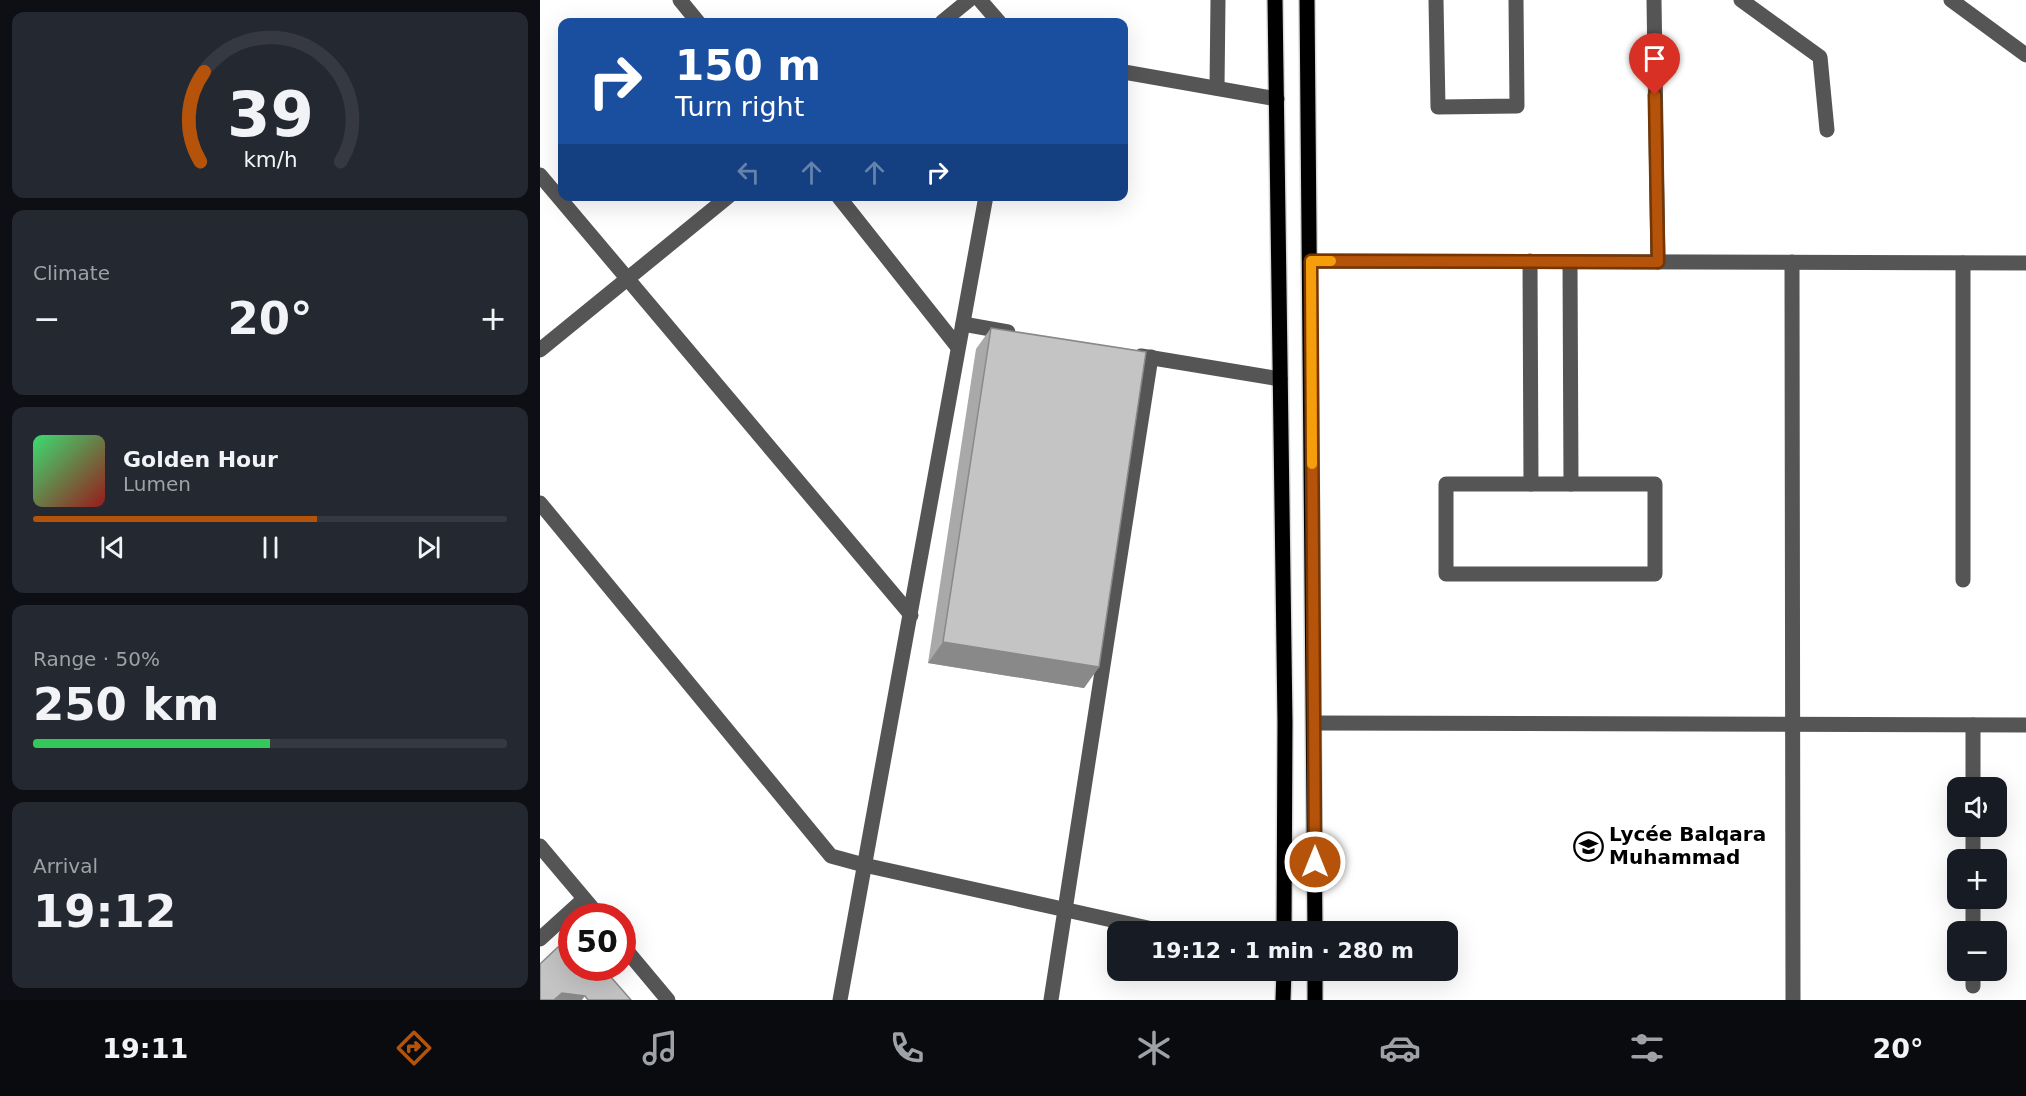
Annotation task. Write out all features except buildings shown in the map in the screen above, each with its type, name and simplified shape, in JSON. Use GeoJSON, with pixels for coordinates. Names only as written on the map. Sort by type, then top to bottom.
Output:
{"type":"FeatureCollection","features":[{"type":"Feature","properties":{"kind":"main road"},"geometry":{"type":"LineString","coordinates":[[1275,0],[1285,722],[1284,921]]}},
{"type":"Feature","properties":{"kind":"main road"},"geometry":{"type":"LineString","coordinates":[[1307,0],[1315,921]]}},
{"type":"Feature","properties":{"kind":"main road"},"geometry":{"type":"LineString","coordinates":[[1283,1000],[1284,981]]}},
{"type":"Feature","properties":{"kind":"main road"},"geometry":{"type":"LineString","coordinates":[[1315,981],[1315,1000]]}},
{"type":"Feature","properties":{"kind":"street"},"geometry":{"type":"LineString","coordinates":[[680,0],[695,18]]}},
{"type":"Feature","properties":{"kind":"street"},"geometry":{"type":"LineString","coordinates":[[947,18],[969,0]]}},
{"type":"Feature","properties":{"kind":"street"},"geometry":{"type":"LineString","coordinates":[[980,0],[996,18]]}},
{"type":"Feature","properties":{"kind":"street"},"geometry":{"type":"LineString","coordinates":[[1217,88],[1218,0]]}},
{"type":"Feature","properties":{"kind":"street"},"geometry":{"type":"LineString","coordinates":[[1436,0],[1438,107],[1517,106],[1516,0]]}},
{"type":"Feature","properties":{"kind":"street"},"geometry":{"type":"LineString","coordinates":[[1654,0],[1658,262]]}},
{"type":"Feature","properties":{"kind":"street"},"geometry":{"type":"LineString","coordinates":[[1741,0],[1820,57],[1827,130]]}},
{"type":"Feature","properties":{"kind":"street"},"geometry":{"type":"LineString","coordinates":[[1952,0],[2026,55]]}},
{"type":"Feature","properties":{"kind":"street"},"geometry":{"type":"LineString","coordinates":[[1128,73],[1277,99]]}},
{"type":"Feature","properties":{"kind":"street"},"geometry":{"type":"LineString","coordinates":[[540,175],[558,196]]}},
{"type":"Feature","properties":{"kind":"street"},"geometry":{"type":"LineString","coordinates":[[562,201],[911,615]]}},
{"type":"Feature","properties":{"kind":"street"},"geometry":{"type":"LineString","coordinates":[[540,351],[723,201]]}},
{"type":"Feature","properties":{"kind":"street"},"geometry":{"type":"LineString","coordinates":[[842,201],[957,345]]}},
{"type":"Feature","properties":{"kind":"street"},"geometry":{"type":"LineString","coordinates":[[840,1000],[911,615],[957,345],[963,324],[985,201]]}},
{"type":"Feature","properties":{"kind":"street"},"geometry":{"type":"LineString","coordinates":[[1311,261],[2026,263]]}},
{"type":"Feature","properties":{"kind":"street"},"geometry":{"type":"LineString","coordinates":[[1530,261],[1531,484]]}},
{"type":"Feature","properties":{"kind":"street"},"geometry":{"type":"LineString","coordinates":[[1570,262],[1571,484]]}},
{"type":"Feature","properties":{"kind":"street"},"geometry":{"type":"LineString","coordinates":[[1792,262],[1793,1000]]}},
{"type":"Feature","properties":{"kind":"street"},"geometry":{"type":"LineString","coordinates":[[1963,262],[1963,580]]}},
{"type":"Feature","properties":{"kind":"street"},"geometry":{"type":"LineString","coordinates":[[963,324],[1022,334]]}},
{"type":"Feature","properties":{"kind":"street"},"geometry":{"type":"LineString","coordinates":[[1127,353],[1280,379]]}},
{"type":"Feature","properties":{"kind":"street"},"geometry":{"type":"LineString","coordinates":[[1051,1000],[1151,357]]}},
{"type":"Feature","properties":{"kind":"street"},"geometry":{"type":"LineString","coordinates":[[1446,484],[1571,484],[1655,484],[1655,574],[1446,574],[1446,484]]}},
{"type":"Feature","properties":{"kind":"street"},"geometry":{"type":"LineString","coordinates":[[540,503],[831,856],[1118,921]]}},
{"type":"Feature","properties":{"kind":"street"},"geometry":{"type":"LineString","coordinates":[[1315,723],[2026,725]]}},
{"type":"Feature","properties":{"kind":"street"},"geometry":{"type":"LineString","coordinates":[[1972,725],[1973,777]]}},
{"type":"Feature","properties":{"kind":"street"},"geometry":{"type":"LineString","coordinates":[[540,846],[588,903]]}},
{"type":"Feature","properties":{"kind":"street"},"geometry":{"type":"LineString","coordinates":[[540,939],[584,899]]}},
{"type":"Feature","properties":{"kind":"street"},"geometry":{"type":"LineString","coordinates":[[636,962],[668,1000]]}},
{"type":"Feature","properties":{"kind":"slow traffic"},"geometry":{"type":"LineString","coordinates":[[1312,464],[1311,261],[1331,261]]}},
{"type":"Feature","properties":{"kind":"place","name":"Lycée Balqara Muhammad"},"geometry":{"type":"Point","coordinates":[1588,846]}},
{"type":"Feature","properties":{"kind":"route"},"geometry":{"type":"LineString","coordinates":[[1315,862],[1311,261],[1658,262],[1655,95]]}}]}
